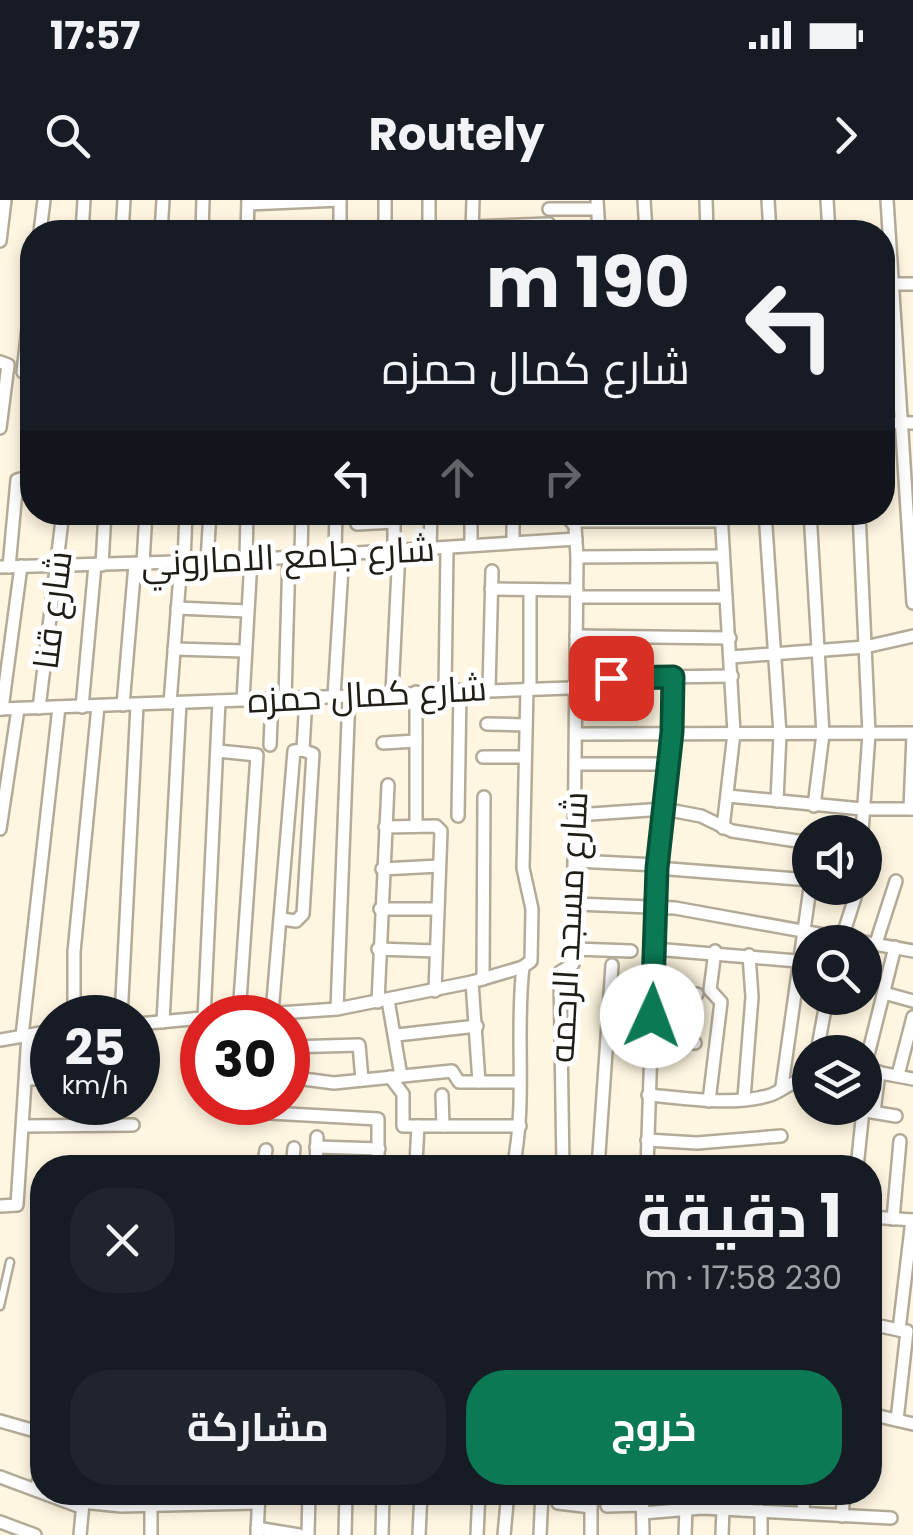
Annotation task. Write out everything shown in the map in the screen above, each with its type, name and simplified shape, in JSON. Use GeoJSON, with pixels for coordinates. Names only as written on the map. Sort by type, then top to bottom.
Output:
{"type":"FeatureCollection","features":[{"type":"Feature","properties":{"kind":"street"},"geometry":{"type":"LineString","coordinates":[[0,241],[5,200]]}},
{"type":"Feature","properties":{"kind":"street"},"geometry":{"type":"LineString","coordinates":[[248,202],[340,200]]}},
{"type":"Feature","properties":{"kind":"street"},"geometry":{"type":"LineString","coordinates":[[548,205],[597,204]]}},
{"type":"Feature","properties":{"kind":"street"},"geometry":{"type":"LineString","coordinates":[[895,339],[907,422],[913,603]]}},
{"type":"Feature","properties":{"kind":"street"},"geometry":{"type":"LineString","coordinates":[[0,428],[4,366]]}},
{"type":"Feature","properties":{"kind":"street"},"geometry":{"type":"LineString","coordinates":[[1,709],[20,479]]}},
{"type":"Feature","properties":{"kind":"street","name":"شارع قنا"},"geometry":{"type":"LineString","coordinates":[[39,708],[61,525]]}},
{"type":"Feature","properties":{"kind":"street"},"geometry":{"type":"LineString","coordinates":[[82,706],[103,525]]}},
{"type":"Feature","properties":{"kind":"street"},"geometry":{"type":"LineString","coordinates":[[123,995],[130,705],[144,525]]}},
{"type":"Feature","properties":{"kind":"street"},"geometry":{"type":"LineString","coordinates":[[163,1022],[174,648],[185,525]]}},
{"type":"Feature","properties":{"kind":"street"},"geometry":{"type":"LineString","coordinates":[[208,561],[209,525]]}},
{"type":"Feature","properties":{"kind":"street"},"geometry":{"type":"LineString","coordinates":[[242,700],[248,611],[247,525]]}},
{"type":"Feature","properties":{"kind":"street"},"geometry":{"type":"LineString","coordinates":[[270,745],[300,525]]}},
{"type":"Feature","properties":{"kind":"street"},"geometry":{"type":"LineString","coordinates":[[334,696],[337,525]]}},
{"type":"Feature","properties":{"kind":"street"},"geometry":{"type":"LineString","coordinates":[[392,693],[394,525]]}},
{"type":"Feature","properties":{"kind":"street"},"geometry":{"type":"LineString","coordinates":[[430,525],[430,549]]}},
{"type":"Feature","properties":{"kind":"street"},"geometry":{"type":"LineString","coordinates":[[471,525],[471,544]]}},
{"type":"Feature","properties":{"kind":"street"},"geometry":{"type":"LineString","coordinates":[[513,525],[513,541]]}},
{"type":"Feature","properties":{"kind":"street","name":"شارع مسجد الرحمه"},"geometry":{"type":"LineString","coordinates":[[563,1155],[560,972],[572,966],[576,904],[577,557],[571,525]]}},
{"type":"Feature","properties":{"kind":"street"},"geometry":{"type":"LineString","coordinates":[[721,525],[734,733],[723,828]]}},
{"type":"Feature","properties":{"kind":"street"},"geometry":{"type":"LineString","coordinates":[[765,525],[780,734],[777,802]]}},
{"type":"Feature","properties":{"kind":"street"},"geometry":{"type":"LineString","coordinates":[[811,525],[823,734],[814,806]]}},
{"type":"Feature","properties":{"kind":"street"},"geometry":{"type":"LineString","coordinates":[[860,525],[868,734],[862,815]]}},
{"type":"Feature","properties":{"kind":"street","name":"شارع جامع الاماروني"},"geometry":{"type":"LineString","coordinates":[[10,567],[208,561],[576,539]]}},
{"type":"Feature","properties":{"kind":"street"},"geometry":{"type":"LineString","coordinates":[[445,691],[446,549]]}},
{"type":"Feature","properties":{"kind":"street"},"geometry":{"type":"LineString","coordinates":[[577,557],[722,556]]}},
{"type":"Feature","properties":{"kind":"street"},"geometry":{"type":"LineString","coordinates":[[489,689],[492,571]]}},
{"type":"Feature","properties":{"kind":"street"},"geometry":{"type":"LineString","coordinates":[[491,590],[726,597]]}},
{"type":"Feature","properties":{"kind":"street"},"geometry":{"type":"LineString","coordinates":[[310,1011],[383,1001],[478,981],[531,961],[532,919],[523,868],[530,590]]}},
{"type":"Feature","properties":{"kind":"street"},"geometry":{"type":"LineString","coordinates":[[177,608],[248,611]]}},
{"type":"Feature","properties":{"kind":"street"},"geometry":{"type":"LineString","coordinates":[[576,636],[730,638]]}},
{"type":"Feature","properties":{"kind":"street"},"geometry":{"type":"LineString","coordinates":[[731,657],[865,648],[913,636]]}},
{"type":"Feature","properties":{"kind":"street"},"geometry":{"type":"LineString","coordinates":[[174,648],[245,652]]}},
{"type":"Feature","properties":{"kind":"street","name":"شارع كمال حمزه"},"geometry":{"type":"LineString","coordinates":[[1,709],[576,686],[588,678],[732,676]]}},
{"type":"Feature","properties":{"kind":"street"},"geometry":{"type":"LineString","coordinates":[[647,1155],[657,867],[672,732],[673,677]]}},
{"type":"Feature","properties":{"kind":"street"},"geometry":{"type":"LineString","coordinates":[[634,678],[634,711]]}},
{"type":"Feature","properties":{"kind":"street"},"geometry":{"type":"LineString","coordinates":[[458,816],[460,690]]}},
{"type":"Feature","properties":{"kind":"street"},"geometry":{"type":"LineString","coordinates":[[416,692],[416,826]]}},
{"type":"Feature","properties":{"kind":"street"},"geometry":{"type":"LineString","coordinates":[[337,1009],[349,695]]}},
{"type":"Feature","properties":{"kind":"street"},"geometry":{"type":"LineString","coordinates":[[302,750],[306,697]]}},
{"type":"Feature","properties":{"kind":"street"},"geometry":{"type":"LineString","coordinates":[[205,995],[219,701]]}},
{"type":"Feature","properties":{"kind":"street"},"geometry":{"type":"LineString","coordinates":[[74,995],[74,952],[98,706]]}},
{"type":"Feature","properties":{"kind":"street"},"geometry":{"type":"LineString","coordinates":[[0,1206],[17,1206],[26,1079],[25,1035],[59,708]]}},
{"type":"Feature","properties":{"kind":"street"},"geometry":{"type":"LineString","coordinates":[[0,829],[4,768],[18,709]]}},
{"type":"Feature","properties":{"kind":"street"},"geometry":{"type":"LineString","coordinates":[[487,724],[526,725]]}},
{"type":"Feature","properties":{"kind":"street"},"geometry":{"type":"LineString","coordinates":[[576,734],[913,734],[911,809],[814,806],[728,796]]}},
{"type":"Feature","properties":{"kind":"street"},"geometry":{"type":"LineString","coordinates":[[382,743],[416,741]]}},
{"type":"Feature","properties":{"kind":"street"},"geometry":{"type":"LineString","coordinates":[[274,995],[294,750],[302,750],[313,753],[303,914],[300,920],[281,919]]}},
{"type":"Feature","properties":{"kind":"street"},"geometry":{"type":"LineString","coordinates":[[218,751],[257,755],[240,995]]}},
{"type":"Feature","properties":{"kind":"street"},"geometry":{"type":"LineString","coordinates":[[483,757],[525,758]]}},
{"type":"Feature","properties":{"kind":"street"},"geometry":{"type":"LineString","coordinates":[[576,764],[669,764]]}},
{"type":"Feature","properties":{"kind":"street"},"geometry":{"type":"LineString","coordinates":[[388,785],[378,950],[383,1001],[397,1036],[396,1076],[404,1097],[402,1125],[520,1126]]}},
{"type":"Feature","properties":{"kind":"street"},"geometry":{"type":"LineString","coordinates":[[480,1082],[477,1026],[484,796]]}},
{"type":"Feature","properties":{"kind":"street"},"geometry":{"type":"LineString","coordinates":[[576,815],[664,809],[701,816],[723,828],[792,840]]}},
{"type":"Feature","properties":{"kind":"street"},"geometry":{"type":"LineString","coordinates":[[385,827],[440,829],[435,990]]}},
{"type":"Feature","properties":{"kind":"street"},"geometry":{"type":"LineString","coordinates":[[576,861],[792,878]]}},
{"type":"Feature","properties":{"kind":"street"},"geometry":{"type":"LineString","coordinates":[[382,869],[439,866]]}},
{"type":"Feature","properties":{"kind":"street"},"geometry":{"type":"LineString","coordinates":[[882,925],[896,881]]}},
{"type":"Feature","properties":{"kind":"street"},"geometry":{"type":"LineString","coordinates":[[576,904],[656,906],[792,926]]}},
{"type":"Feature","properties":{"kind":"street"},"geometry":{"type":"LineString","coordinates":[[380,909],[438,909]]}},
{"type":"Feature","properties":{"kind":"street"},"geometry":{"type":"LineString","coordinates":[[882,944],[913,951]]}},
{"type":"Feature","properties":{"kind":"street"},"geometry":{"type":"LineString","coordinates":[[873,1035],[895,947]]}},
{"type":"Feature","properties":{"kind":"street"},"geometry":{"type":"LineString","coordinates":[[654,948],[792,959]]}},
{"type":"Feature","properties":{"kind":"street"},"geometry":{"type":"LineString","coordinates":[[574,949],[631,951]]}},
{"type":"Feature","properties":{"kind":"street"},"geometry":{"type":"LineString","coordinates":[[378,950],[436,952]]}},
{"type":"Feature","properties":{"kind":"street"},"geometry":{"type":"LineString","coordinates":[[709,1100],[722,1002],[710,990],[715,952]]}},
{"type":"Feature","properties":{"kind":"street"},"geometry":{"type":"LineString","coordinates":[[744,1098],[752,997],[749,954]]}},
{"type":"Feature","properties":{"kind":"street"},"geometry":{"type":"LineString","coordinates":[[599,1155],[612,965]]}},
{"type":"Feature","properties":{"kind":"street"},"geometry":{"type":"LineString","coordinates":[[514,1155],[520,1126],[522,966]]}},
{"type":"Feature","properties":{"kind":"street"},"geometry":{"type":"LineString","coordinates":[[653,993],[697,994]]}},
{"type":"Feature","properties":{"kind":"street"},"geometry":{"type":"LineString","coordinates":[[884,993],[913,1001]]}},
{"type":"Feature","properties":{"kind":"street"},"geometry":{"type":"LineString","coordinates":[[782,1086],[792,1002]]}},
{"type":"Feature","properties":{"kind":"street"},"geometry":{"type":"LineString","coordinates":[[898,1076],[913,1017]]}},
{"type":"Feature","properties":{"kind":"street"},"geometry":{"type":"LineString","coordinates":[[160,1022],[180,1020]]}},
{"type":"Feature","properties":{"kind":"street"},"geometry":{"type":"LineString","coordinates":[[397,1036],[477,1026]]}},
{"type":"Feature","properties":{"kind":"street"},"geometry":{"type":"LineString","coordinates":[[0,1040],[30,1034]]}},
{"type":"Feature","properties":{"kind":"street"},"geometry":{"type":"LineString","coordinates":[[651,1040],[695,1043]]}},
{"type":"Feature","properties":{"kind":"street"},"geometry":{"type":"LineString","coordinates":[[310,1046],[359,1045],[362,1080]]}},
{"type":"Feature","properties":{"kind":"street"},"geometry":{"type":"LineString","coordinates":[[310,1080],[330,1083],[452,1071],[459,1082],[519,1082]]}},
{"type":"Feature","properties":{"kind":"street"},"geometry":{"type":"LineString","coordinates":[[882,1073],[913,1079]]}},
{"type":"Feature","properties":{"kind":"street"},"geometry":{"type":"LineString","coordinates":[[648,1095],[709,1100],[744,1098],[768,1096],[782,1086],[792,1085]]}},
{"type":"Feature","properties":{"kind":"street"},"geometry":{"type":"LineString","coordinates":[[442,1096],[442,1126]]}},
{"type":"Feature","properties":{"kind":"street"},"geometry":{"type":"LineString","coordinates":[[882,1114],[896,1116]]}},
{"type":"Feature","properties":{"kind":"street"},"geometry":{"type":"LineString","coordinates":[[310,1115],[377,1118],[379,1155]]}},
{"type":"Feature","properties":{"kind":"street"},"geometry":{"type":"LineString","coordinates":[[22,1126],[133,1125]]}},
{"type":"Feature","properties":{"kind":"street"},"geometry":{"type":"LineString","coordinates":[[860,1155],[865,1125]]}},
{"type":"Feature","properties":{"kind":"street"},"geometry":{"type":"LineString","coordinates":[[416,1155],[418,1126]]}},
{"type":"Feature","properties":{"kind":"street"},"geometry":{"type":"LineString","coordinates":[[648,1140],[697,1143],[781,1136]]}},
{"type":"Feature","properties":{"kind":"street"},"geometry":{"type":"LineString","coordinates":[[893,1218],[900,1141]]}},
{"type":"Feature","properties":{"kind":"street"},"geometry":{"type":"LineString","coordinates":[[316,1155],[316,1142],[379,1150]]}},
{"type":"Feature","properties":{"kind":"street"},"geometry":{"type":"LineString","coordinates":[[293,1155],[294,1148]]}},
{"type":"Feature","properties":{"kind":"street"},"geometry":{"type":"LineString","coordinates":[[265,1155],[266,1150]]}},
{"type":"Feature","properties":{"kind":"street"},"geometry":{"type":"LineString","coordinates":[[882,1218],[913,1220],[897,1420]]}},
{"type":"Feature","properties":{"kind":"street"},"geometry":{"type":"LineString","coordinates":[[882,1417],[913,1424]]}},
{"type":"Feature","properties":{"kind":"street"},"geometry":{"type":"LineString","coordinates":[[0,1421],[30,1430]]}},
{"type":"Feature","properties":{"kind":"street"},"geometry":{"type":"LineString","coordinates":[[0,1477],[30,1488]]}},
{"type":"Feature","properties":{"kind":"street"},"geometry":{"type":"LineString","coordinates":[[80,1535],[82,1505]]}},
{"type":"Feature","properties":{"kind":"street"},"geometry":{"type":"LineString","coordinates":[[150,1505],[151,1535]]}},
{"type":"Feature","properties":{"kind":"street"},"geometry":{"type":"LineString","coordinates":[[259,1505],[257,1531],[299,1535]]}},
{"type":"Feature","properties":{"kind":"street"},"geometry":{"type":"LineString","coordinates":[[308,1505],[308,1535]]}},
{"type":"Feature","properties":{"kind":"street"},"geometry":{"type":"LineString","coordinates":[[345,1535],[346,1505]]}},
{"type":"Feature","properties":{"kind":"street"},"geometry":{"type":"LineString","coordinates":[[382,1535],[383,1505]]}},
{"type":"Feature","properties":{"kind":"street"},"geometry":{"type":"LineString","coordinates":[[419,1535],[420,1505]]}},
{"type":"Feature","properties":{"kind":"street"},"geometry":{"type":"LineString","coordinates":[[477,1535],[479,1505]]}},
{"type":"Feature","properties":{"kind":"street"},"geometry":{"type":"LineString","coordinates":[[504,1535],[507,1505]]}},
{"type":"Feature","properties":{"kind":"street"},"geometry":{"type":"LineString","coordinates":[[540,1535],[541,1505]]}},
{"type":"Feature","properties":{"kind":"street"},"geometry":{"type":"LineString","coordinates":[[574,1505],[591,1507],[591,1535]]}},
{"type":"Feature","properties":{"kind":"street"},"geometry":{"type":"LineString","coordinates":[[606,1506],[624,1505]]}},
{"type":"Feature","properties":{"kind":"street"},"geometry":{"type":"LineString","coordinates":[[642,1505],[643,1535]]}},
{"type":"Feature","properties":{"kind":"street"},"geometry":{"type":"LineString","coordinates":[[651,1505],[891,1518]]}},
{"type":"Feature","properties":{"kind":"street"},"geometry":{"type":"LineString","coordinates":[[744,1505],[744,1510]]}},
{"type":"Feature","properties":{"kind":"street"},"geometry":{"type":"LineString","coordinates":[[803,1505],[803,1514]]}},
{"type":"Feature","properties":{"kind":"street"},"geometry":{"type":"LineString","coordinates":[[842,1516],[843,1505]]}},
{"type":"Feature","properties":{"kind":"street"},"geometry":{"type":"LineString","coordinates":[[685,1535],[686,1509]]}},
{"type":"Feature","properties":{"kind":"street"},"geometry":{"type":"LineString","coordinates":[[722,1509],[722,1535]]}},
{"type":"Feature","properties":{"kind":"street"},"geometry":{"type":"LineString","coordinates":[[760,1535],[761,1511]]}},
{"type":"Feature","properties":{"kind":"street"},"geometry":{"type":"LineString","coordinates":[[2,1527],[35,1535]]}},
{"type":"Feature","properties":{"kind":"lane"},"geometry":{"type":"LineString","coordinates":[[0,1306],[10,1262]]}},
{"type":"Feature","properties":{"kind":"route"},"geometry":{"type":"LineString","coordinates":[[611,678],[673,677],[672,732],[657,868],[652,1016]]}}]}
